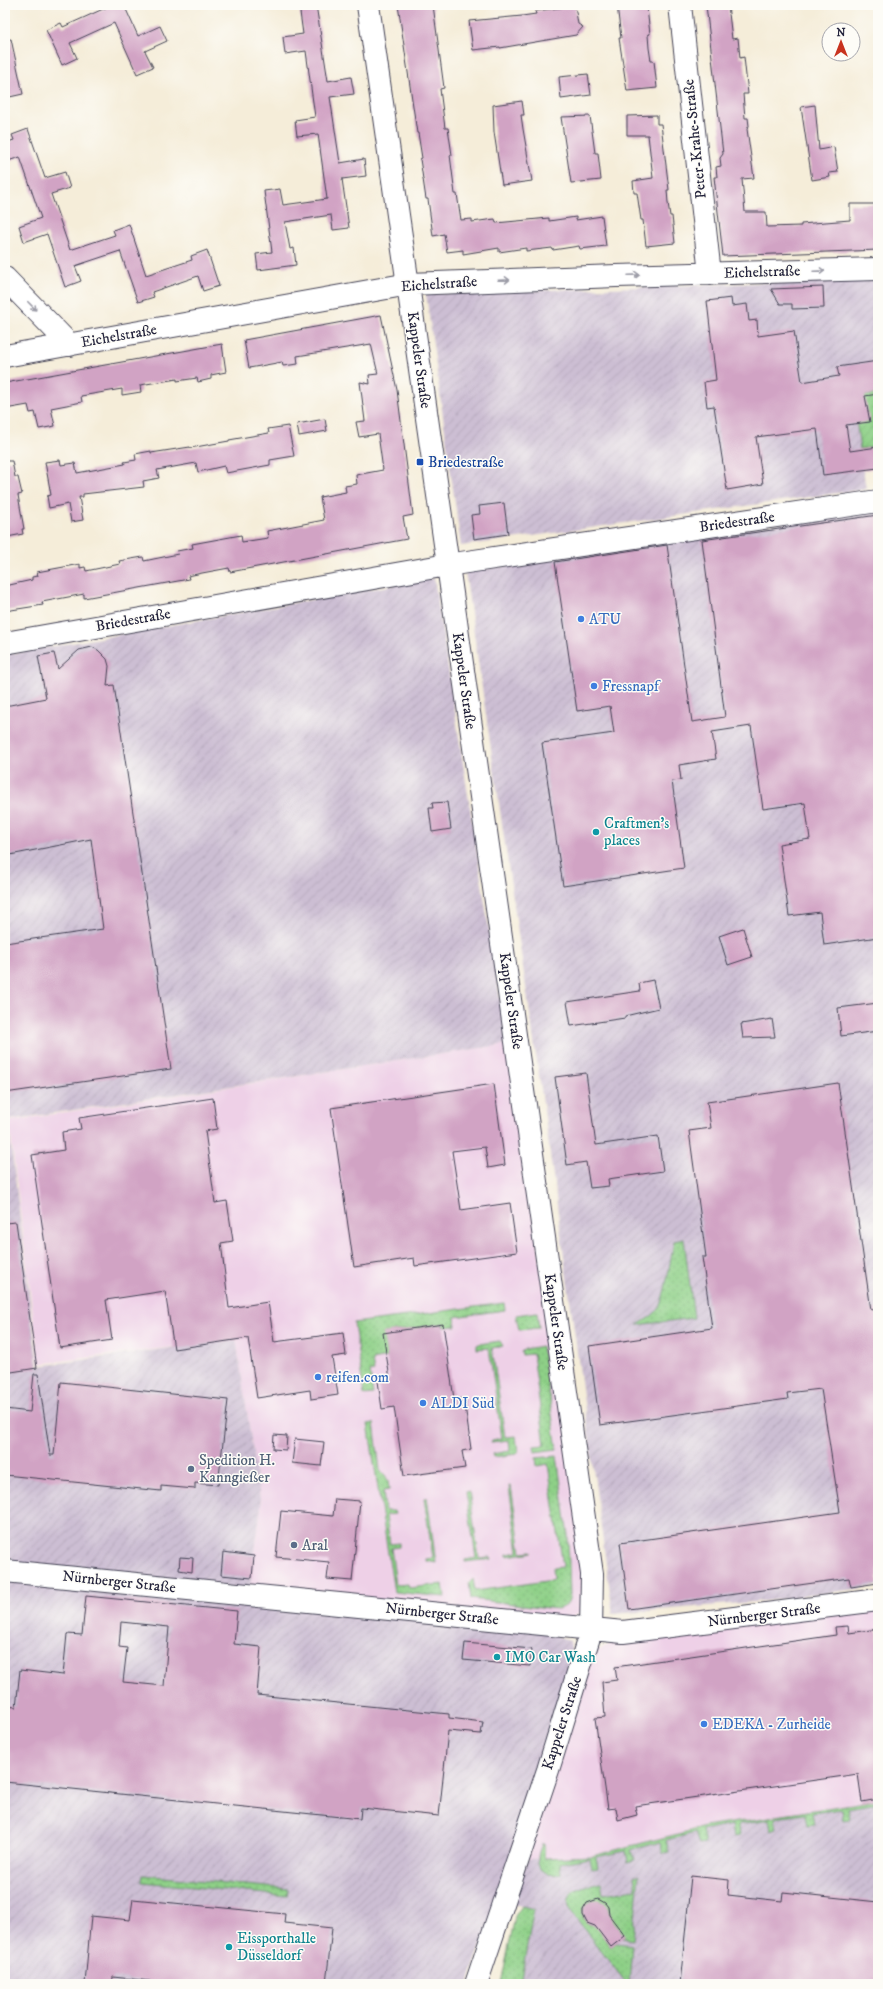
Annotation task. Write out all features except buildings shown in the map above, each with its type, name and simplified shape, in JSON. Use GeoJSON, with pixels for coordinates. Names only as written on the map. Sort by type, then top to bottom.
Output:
{"type":"FeatureCollection","features":[{"type":"Feature","properties":{"kind":"street","name":"Kappeler Straße"},"geometry":{"type":"LineString","coordinates":[[368,5],[592,1574],[591,1630],[550,1763],[476,1984]]}},
{"type":"Feature","properties":{"kind":"street","name":"Peter-Krahe-Straße"},"geometry":{"type":"LineString","coordinates":[[680,5],[710,274]]}},
{"type":"Feature","properties":{"kind":"street","name":"Eichelstraße"},"geometry":{"type":"LineString","coordinates":[[5,356],[409,284],[878,268]]}},
{"type":"Feature","properties":{"kind":"street"},"geometry":{"type":"LineString","coordinates":[[5,278],[70,345]]}},
{"type":"Feature","properties":{"kind":"street","name":"Briedestraße"},"geometry":{"type":"LineString","coordinates":[[5,643],[447,565],[878,501]]}},
{"type":"Feature","properties":{"kind":"street","name":"Nürnberger Straße"},"geometry":{"type":"LineString","coordinates":[[5,1571],[623,1632],[878,1600]]}},
{"type":"Feature","properties":{"kind":"shaded area"},"geometry":{"type":"Polygon","coordinates":[[[878,279],[878,394],[852,398],[866,489],[461,546],[426,294],[878,279]]]}},
{"type":"Feature","properties":{"kind":"shaded area"},"geometry":{"type":"Polygon","coordinates":[[[878,509],[878,1586],[765,1601],[613,1614],[542,1096],[465,572],[878,509]]]}},
{"type":"Feature","properties":{"kind":"shaded area"},"geometry":{"type":"Polygon","coordinates":[[[434,578],[507,1044],[8,1120],[38,1366],[236,1339],[261,1505],[250,1589],[5,1566],[5,655],[434,578]]]}},
{"type":"Feature","properties":{"kind":"shaded area"},"geometry":{"type":"Polygon","coordinates":[[[507,1044],[584,1543],[582,1611],[564,1621],[250,1589],[261,1505],[236,1339],[39,1364],[9,1121],[507,1044]]]}},
{"type":"Feature","properties":{"kind":"shaded area"},"geometry":{"type":"Polygon","coordinates":[[[5,1575],[543,1630],[570,1641],[574,1668],[468,1984],[5,1984],[5,1575]]]}},
{"type":"Feature","properties":{"kind":"shaded area"},"geometry":{"type":"Polygon","coordinates":[[[878,1606],[878,1800],[705,1827],[592,1856],[528,1859],[587,1655],[619,1640],[878,1606]]]}},
{"type":"Feature","properties":{"kind":"shaded area"},"geometry":{"type":"Polygon","coordinates":[[[878,1800],[878,1984],[520,1984],[534,1909],[513,1904],[528,1859],[592,1856],[705,1827],[878,1800]]]}},
{"type":"Feature","properties":{"kind":"green space"},"geometry":{"type":"Polygon","coordinates":[[[878,394],[878,446],[860,449],[853,398],[878,394]]]}},
{"type":"Feature","properties":{"kind":"green space"},"geometry":{"type":"Polygon","coordinates":[[[684,1239],[694,1318],[637,1325],[657,1311],[663,1298],[674,1241],[684,1239]]]}},
{"type":"Feature","properties":{"kind":"green space"},"geometry":{"type":"Polygon","coordinates":[[[504,1303],[505,1310],[455,1317],[456,1326],[444,1327],[443,1324],[384,1333],[387,1357],[372,1360],[374,1371],[370,1372],[373,1394],[364,1395],[354,1323],[504,1303]]]}},
{"type":"Feature","properties":{"kind":"green space"},"geometry":{"type":"Polygon","coordinates":[[[537,1312],[539,1328],[519,1330],[516,1315],[537,1312]]]}},
{"type":"Feature","properties":{"kind":"green space"},"geometry":{"type":"Polygon","coordinates":[[[500,1341],[503,1346],[492,1348],[505,1437],[516,1436],[518,1452],[517,1454],[494,1457],[493,1454],[510,1451],[509,1440],[491,1442],[492,1440],[502,1438],[489,1348],[477,1349],[477,1345],[500,1341]]]}},
{"type":"Feature","properties":{"kind":"green space"},"geometry":{"type":"Polygon","coordinates":[[[542,1346],[557,1449],[535,1452],[534,1446],[545,1445],[533,1354],[522,1355],[521,1352],[525,1349],[542,1346]]]}},
{"type":"Feature","properties":{"kind":"green space"},"geometry":{"type":"Polygon","coordinates":[[[374,1423],[380,1470],[388,1480],[389,1490],[383,1491],[385,1511],[394,1511],[395,1514],[386,1515],[390,1544],[399,1543],[399,1547],[391,1548],[396,1585],[408,1584],[409,1588],[443,1584],[445,1597],[394,1592],[368,1424],[374,1423]]]}},
{"type":"Feature","properties":{"kind":"green space"},"geometry":{"type":"Polygon","coordinates":[[[557,1456],[568,1535],[570,1594],[568,1602],[565,1606],[557,1609],[471,1599],[469,1582],[473,1579],[475,1591],[553,1580],[552,1568],[563,1567],[548,1464],[537,1466],[536,1458],[557,1456]]]}},
{"type":"Feature","properties":{"kind":"green space"},"geometry":{"type":"Polygon","coordinates":[[[509,1486],[511,1486],[521,1552],[533,1552],[507,1556],[507,1554],[518,1552],[509,1486]]]}},
{"type":"Feature","properties":{"kind":"green space"},"geometry":{"type":"Polygon","coordinates":[[[469,1491],[479,1558],[490,1557],[491,1559],[465,1562],[465,1560],[476,1558],[466,1492],[469,1491]]]}},
{"type":"Feature","properties":{"kind":"green space"},"geometry":{"type":"Polygon","coordinates":[[[427,1497],[436,1563],[426,1561],[426,1559],[433,1558],[424,1498],[427,1497]]]}},
{"type":"Feature","properties":{"kind":"green space"},"geometry":{"type":"Polygon","coordinates":[[[878,1800],[878,1803],[848,1808],[850,1819],[843,1820],[842,1809],[812,1813],[814,1824],[807,1825],[805,1814],[775,1818],[777,1829],[771,1831],[769,1819],[739,1824],[740,1836],[734,1837],[732,1825],[702,1831],[705,1843],[699,1844],[695,1833],[666,1840],[669,1852],[663,1853],[660,1842],[631,1850],[634,1860],[628,1862],[626,1851],[596,1857],[598,1868],[592,1869],[590,1858],[560,1863],[561,1874],[553,1875],[547,1874],[543,1871],[538,1863],[539,1851],[542,1844],[544,1844],[544,1858],[592,1856],[705,1827],[878,1800]]]}},
{"type":"Feature","properties":{"kind":"green space"},"geometry":{"type":"Polygon","coordinates":[[[143,1875],[288,1889],[287,1896],[142,1882],[143,1875]]]}},
{"type":"Feature","properties":{"kind":"green space"},"geometry":{"type":"Polygon","coordinates":[[[639,1875],[633,1940],[622,1938],[625,1936],[609,1916],[608,1907],[602,1901],[590,1901],[585,1906],[583,1911],[587,1923],[596,1926],[611,1947],[616,1943],[632,1945],[629,1984],[627,1984],[572,1914],[569,1906],[569,1899],[575,1890],[587,1885],[601,1882],[603,1894],[636,1889],[634,1877],[639,1875]]]}},
{"type":"Feature","properties":{"kind":"green space"},"geometry":{"type":"Polygon","coordinates":[[[522,1906],[534,1909],[520,1984],[501,1984],[515,1916],[522,1906]]]}},
{"type":"Feature","properties":{"kind":"place","name":"Briedestraße"},"geometry":{"type":"Point","coordinates":[420,462]}},
{"type":"Feature","properties":{"kind":"place","name":"ATU"},"geometry":{"type":"Point","coordinates":[581,619]}},
{"type":"Feature","properties":{"kind":"place","name":"Fressnapf"},"geometry":{"type":"Point","coordinates":[594,686]}},
{"type":"Feature","properties":{"kind":"place","name":"Craftmen's places"},"geometry":{"type":"Point","coordinates":[596,832]}},
{"type":"Feature","properties":{"kind":"place","name":"reifen.com"},"geometry":{"type":"Point","coordinates":[318,1377]}},
{"type":"Feature","properties":{"kind":"place","name":"ALDI Süd"},"geometry":{"type":"Point","coordinates":[423,1403]}},
{"type":"Feature","properties":{"kind":"place","name":"Spedition H. Kanngießer"},"geometry":{"type":"Point","coordinates":[191,1469]}},
{"type":"Feature","properties":{"kind":"place","name":"Aral"},"geometry":{"type":"Point","coordinates":[294,1545]}},
{"type":"Feature","properties":{"kind":"place","name":"IMO Car Wash"},"geometry":{"type":"Point","coordinates":[497,1657]}},
{"type":"Feature","properties":{"kind":"place","name":"EDEKA - Zurheide"},"geometry":{"type":"Point","coordinates":[704,1724]}},
{"type":"Feature","properties":{"kind":"place","name":"Eissporthalle Düsseldorf"},"geometry":{"type":"Point","coordinates":[229,1947]}}]}
